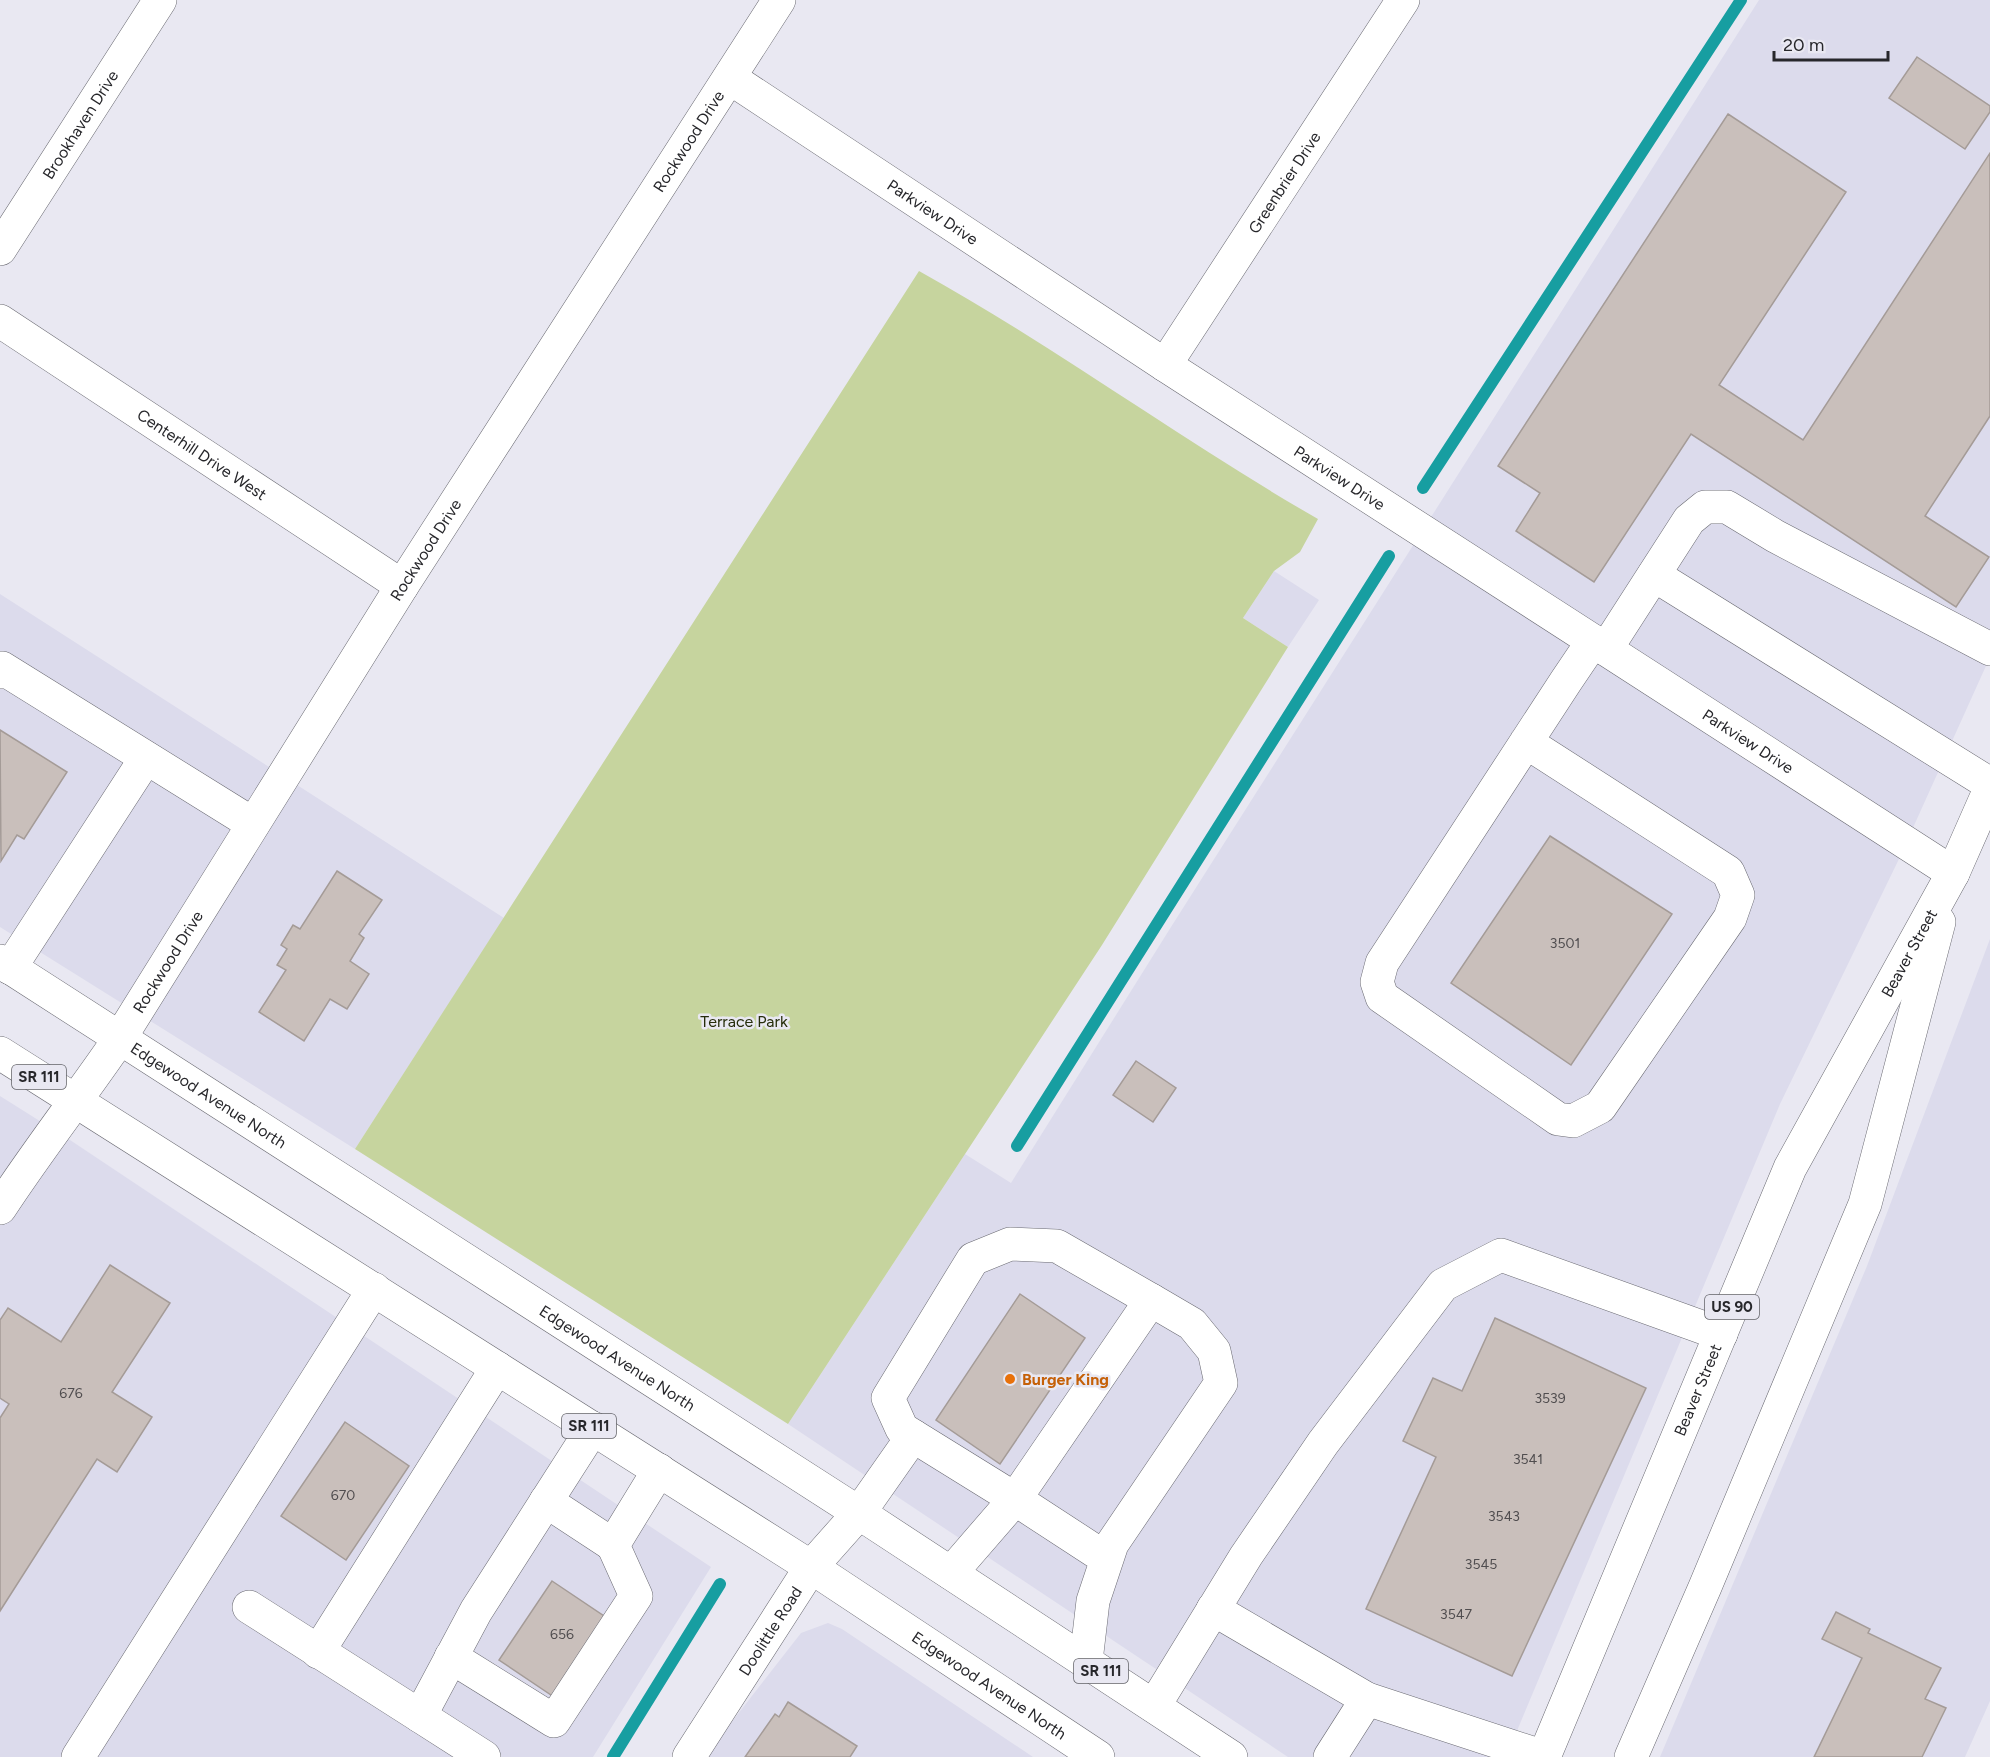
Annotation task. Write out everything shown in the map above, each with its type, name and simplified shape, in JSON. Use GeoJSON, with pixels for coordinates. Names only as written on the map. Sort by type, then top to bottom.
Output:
{"type":"FeatureCollection","features":[{"type":"Feature","properties":{"kind":"main road","name":"Brookhaven Drive"},"geometry":{"type":"LineString","coordinates":[[0,249],[160,0]]}},
{"type":"Feature","properties":{"kind":"main road","name":"Rockwood Drive"},"geometry":{"type":"LineString","coordinates":[[0,1208],[29,1162],[77,1101],[120,1038],[402,586],[779,0]]}},
{"type":"Feature","properties":{"kind":"main road","name":"Greenbrier Drive"},"geometry":{"type":"LineString","coordinates":[[1166,365],[1403,0]]}},
{"type":"Feature","properties":{"kind":"main road","name":"Parkview Drive"},"geometry":{"type":"LineString","coordinates":[[730,78],[1166,365],[1953,873]]}},
{"type":"Feature","properties":{"kind":"main road","name":"Centerhill Drive West"},"geometry":{"type":"LineString","coordinates":[[0,321],[402,586]]}},
{"type":"Feature","properties":{"kind":"main road"},"geometry":{"type":"LineString","coordinates":[[1526,742],[1728,872],[1738,896],[1730,918],[1600,1107],[1573,1121],[1558,1119],[1382,997],[1377,982],[1382,963],[1526,742],[1654,575],[1689,520],[1705,507],[1727,507],[1774,536],[1990,649]]}},
{"type":"Feature","properties":{"kind":"main road"},"geometry":{"type":"LineString","coordinates":[[1654,575],[1990,784]]}},
{"type":"Feature","properties":{"kind":"main road"},"geometry":{"type":"LineString","coordinates":[[0,672],[2,669],[253,824]]}},
{"type":"Feature","properties":{"kind":"main road"},"geometry":{"type":"LineString","coordinates":[[5,964],[146,758]]}},
{"type":"Feature","properties":{"kind":"main road","name":"Beaver Street"},"geometry":{"type":"LineString","coordinates":[[1544,1757],[1790,1168],[1953,873],[1990,789]]}},
{"type":"Feature","properties":{"kind":"main road","name":"Beaver Street"},"geometry":{"type":"LineString","coordinates":[[1631,1757],[1705,1587],[1865,1204],[1953,873]]}},
{"type":"Feature","properties":{"kind":"main road","name":"Edgewood Avenue North"},"geometry":{"type":"LineString","coordinates":[[5,964],[859,1513],[1231,1757]]}},
{"type":"Feature","properties":{"kind":"main road","name":"Edgewood Avenue North"},"geometry":{"type":"LineString","coordinates":[[0,1053],[659,1470],[1098,1757]]}},
{"type":"Feature","properties":{"kind":"main road"},"geometry":{"type":"LineString","coordinates":[[1086,1661],[1093,1601],[1107,1559],[1112,1544],[1221,1383],[1214,1351],[1192,1323],[1057,1246],[1010,1244],[973,1259],[888,1398],[902,1429],[1107,1559]]}},
{"type":"Feature","properties":{"kind":"main road"},"geometry":{"type":"LineString","coordinates":[[1154,1706],[1246,1556],[1323,1443],[1443,1285],[1501,1255],[1721,1335]]}},
{"type":"Feature","properties":{"kind":"main road"},"geometry":{"type":"LineString","coordinates":[[78,1757],[374,1289]]}},
{"type":"Feature","properties":{"kind":"main road"},"geometry":{"type":"LineString","coordinates":[[951,1573],[1015,1499],[1151,1300]]}},
{"type":"Feature","properties":{"kind":"main road"},"geometry":{"type":"LineString","coordinates":[[318,1652],[497,1368]]}},
{"type":"Feature","properties":{"kind":"main road"},"geometry":{"type":"LineString","coordinates":[[420,1716],[476,1611],[593,1428]]}},
{"type":"Feature","properties":{"kind":"main road","name":"Doolittle Road"},"geometry":{"type":"LineString","coordinates":[[689,1757],[811,1568],[859,1513],[913,1436]]}},
{"type":"Feature","properties":{"kind":"main road"},"geometry":{"type":"LineString","coordinates":[[613,1545],[659,1470]]}},
{"type":"Feature","properties":{"kind":"main road"},"geometry":{"type":"LineString","coordinates":[[451,1657],[554,1720],[636,1596],[613,1545],[546,1501]]}},
{"type":"Feature","properties":{"kind":"main road"},"geometry":{"type":"LineString","coordinates":[[249,1607],[484,1757]]}},
{"type":"Feature","properties":{"kind":"main road"},"geometry":{"type":"LineString","coordinates":[[1213,1609],[1367,1699],[1544,1757]]}},
{"type":"Feature","properties":{"kind":"main road"},"geometry":{"type":"LineString","coordinates":[[1330,1757],[1367,1699]]}},
{"type":"Feature","properties":{"kind":"shaded area"},"geometry":{"type":"Polygon","coordinates":[[[1759,0],[1990,0],[1990,657],[1898,861],[1780,1104],[1506,1757],[1288,1757],[788,1424],[965,1154],[1011,1183],[1759,0]]]}},
{"type":"Feature","properties":{"kind":"shaded area"},"geometry":{"type":"Polygon","coordinates":[[[1274,571],[1319,600],[1288,647],[1243,618],[1274,571]]]}},
{"type":"Feature","properties":{"kind":"shaded area"},"geometry":{"type":"Polygon","coordinates":[[[0,594],[504,918],[355,1149],[0,927],[0,594]]]}},
{"type":"Feature","properties":{"kind":"shaded area"},"geometry":{"type":"Polygon","coordinates":[[[1990,939],[1990,1701],[1965,1757],[1660,1757],[1867,1266],[1990,939]]]}},
{"type":"Feature","properties":{"kind":"shaded area"},"geometry":{"type":"Polygon","coordinates":[[[0,1096],[70,1140],[711,1567],[593,1757],[0,1757],[0,1096]]]}},
{"type":"Feature","properties":{"kind":"shaded area"},"geometry":{"type":"Polygon","coordinates":[[[828,1623],[842,1629],[1033,1757],[708,1757],[720,1737],[801,1633],[828,1623]]]}},
{"type":"Feature","properties":{"kind":"green space","name":"Terrace Park"},"geometry":{"type":"Polygon","coordinates":[[[919,271],[1020,331],[1267,489],[1318,519],[1300,552],[1274,571],[1243,618],[1288,647],[1102,945],[788,1424],[355,1149],[919,271]]]}},
{"type":"Feature","properties":{"kind":"building"},"geometry":{"type":"Polygon","coordinates":[[[1917,57],[1990,106],[1990,112],[1965,149],[1889,98],[1917,57]]]}},
{"type":"Feature","properties":{"kind":"building"},"geometry":{"type":"Polygon","coordinates":[[[1728,114],[1846,192],[1719,385],[1803,440],[1990,153],[1990,416],[1925,516],[1989,557],[1956,607],[1691,434],[1594,582],[1516,531],[1540,493],[1498,466],[1728,114]]]}},
{"type":"Feature","properties":{"kind":"building"},"geometry":{"type":"Polygon","coordinates":[[[0,730],[67,772],[24,839],[17,835],[1,861],[0,730]]]}},
{"type":"Feature","properties":{"kind":"building"},"geometry":{"type":"Polygon","coordinates":[[[1550,836],[1672,914],[1571,1065],[1451,983],[1550,836]]]}},
{"type":"Feature","properties":{"kind":"building"},"geometry":{"type":"Polygon","coordinates":[[[337,871],[382,900],[359,934],[364,938],[350,961],[369,974],[347,1009],[330,999],[304,1041],[259,1012],[286,970],[277,965],[287,949],[281,945],[293,925],[300,929],[337,871]]]}},
{"type":"Feature","properties":{"kind":"building"},"geometry":{"type":"Polygon","coordinates":[[[1136,1061],[1176,1088],[1153,1122],[1113,1095],[1136,1061]]]}},
{"type":"Feature","properties":{"kind":"building"},"geometry":{"type":"Polygon","coordinates":[[[110,1265],[170,1303],[112,1392],[152,1417],[117,1472],[97,1459],[0,1611],[0,1418],[9,1404],[0,1398],[0,1320],[8,1308],[61,1342],[110,1265]]]}},
{"type":"Feature","properties":{"kind":"building","name":"Burger King"},"geometry":{"type":"Polygon","coordinates":[[[1020,1294],[1085,1338],[1000,1464],[936,1420],[1020,1294]]]}},
{"type":"Feature","properties":{"kind":"building"},"geometry":{"type":"Polygon","coordinates":[[[1495,1318],[1646,1388],[1512,1676],[1366,1609],[1436,1457],[1403,1441],[1433,1378],[1462,1391],[1495,1318]]]}},
{"type":"Feature","properties":{"kind":"building"},"geometry":{"type":"Polygon","coordinates":[[[345,1422],[409,1466],[346,1560],[281,1516],[345,1422]]]}},
{"type":"Feature","properties":{"kind":"building"},"geometry":{"type":"Polygon","coordinates":[[[552,1581],[607,1618],[554,1697],[499,1660],[552,1581]]]}},
{"type":"Feature","properties":{"kind":"building"},"geometry":{"type":"Polygon","coordinates":[[[1836,1612],[1870,1629],[1868,1633],[1941,1668],[1925,1699],[1946,1708],[1922,1757],[1814,1757],[1862,1658],[1822,1639],[1836,1612]]]}},
{"type":"Feature","properties":{"kind":"building"},"geometry":{"type":"Polygon","coordinates":[[[788,1702],[857,1746],[850,1757],[745,1757],[775,1714],[779,1717],[788,1702]]]}},
{"type":"Feature","properties":{"kind":"waterway"},"geometry":{"type":"LineString","coordinates":[[1423,488],[1741,0]]}},
{"type":"Feature","properties":{"kind":"waterway"},"geometry":{"type":"LineString","coordinates":[[1017,1146],[1389,556]]}},
{"type":"Feature","properties":{"kind":"waterway"},"geometry":{"type":"LineString","coordinates":[[613,1757],[720,1584]]}},
{"type":"Feature","properties":{"kind":"place","name":"Burger King"},"geometry":{"type":"Point","coordinates":[1010,1379]}}]}
